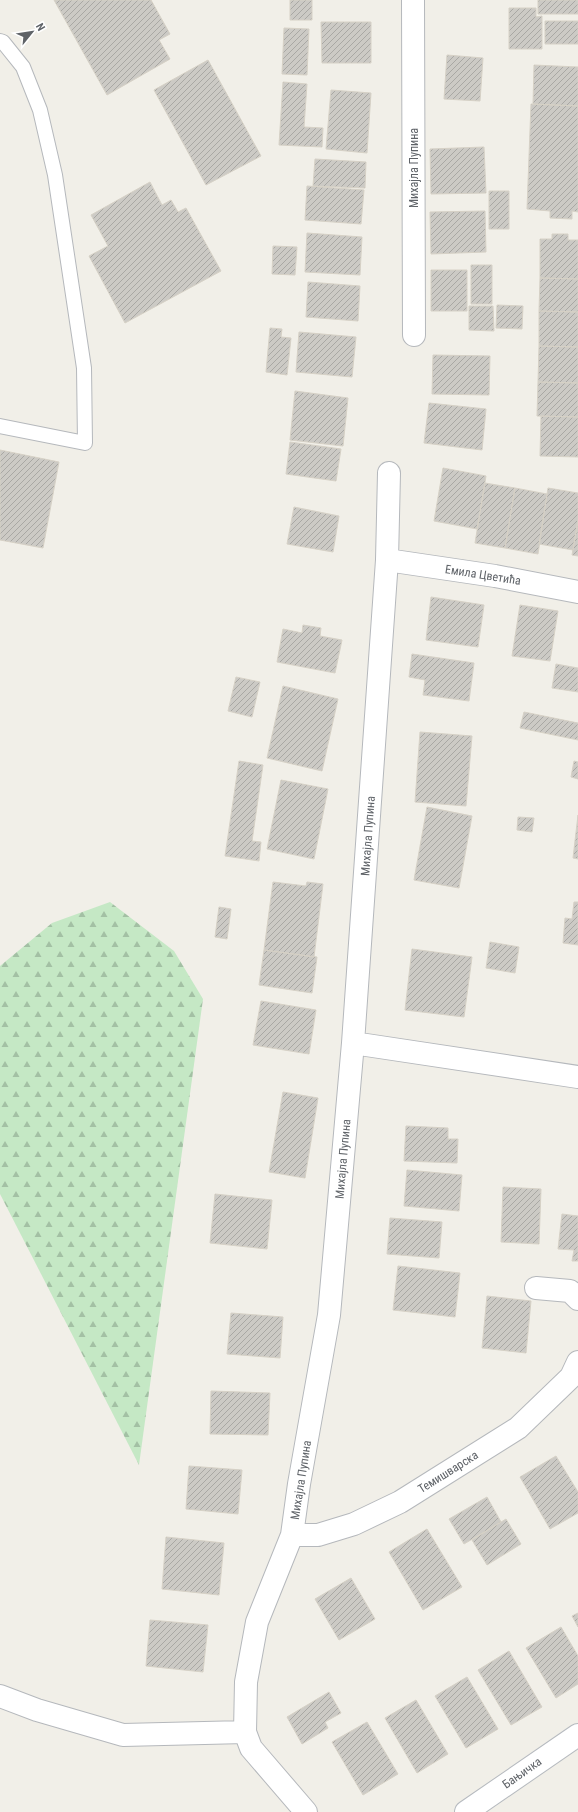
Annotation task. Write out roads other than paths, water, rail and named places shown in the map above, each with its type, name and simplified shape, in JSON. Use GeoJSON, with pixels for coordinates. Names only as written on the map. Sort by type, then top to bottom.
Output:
{"type":"FeatureCollection","features":[{"type":"Feature","properties":{"kind":"street","name":"Михајла Пупина"},"geometry":{"type":"LineString","coordinates":[[413,0],[414,336]]}},
{"type":"Feature","properties":{"kind":"street","name":"Михајла Пупина"},"geometry":{"type":"LineString","coordinates":[[306,1812],[251,1748],[245,1732],[246,1682],[257,1622],[292,1535],[299,1484],[329,1316],[353,1043],[387,560],[389,473]]}},
{"type":"Feature","properties":{"kind":"street","name":"Емила Цветића"},"geometry":{"type":"LineString","coordinates":[[387,560],[495,576],[578,592]]}},
{"type":"Feature","properties":{"kind":"street"},"geometry":{"type":"LineString","coordinates":[[353,1043],[578,1077]]}},
{"type":"Feature","properties":{"kind":"street"},"geometry":{"type":"LineString","coordinates":[[536,1288],[570,1291],[578,1298]]}},
{"type":"Feature","properties":{"kind":"street","name":"Темишварска"},"geometry":{"type":"LineString","coordinates":[[292,1535],[318,1535],[354,1524],[400,1502],[518,1428],[571,1377],[578,1362]]}},
{"type":"Feature","properties":{"kind":"street"},"geometry":{"type":"LineString","coordinates":[[0,1696],[37,1710],[123,1735],[245,1732]]}},
{"type":"Feature","properties":{"kind":"street","name":"Бањичка"},"geometry":{"type":"LineString","coordinates":[[466,1812],[578,1735]]}},
{"type":"Feature","properties":{"kind":"lane"},"geometry":{"type":"LineString","coordinates":[[0,41],[3,42],[23,67],[40,110],[55,175],[84,368],[85,443],[0,426]]}}]}
